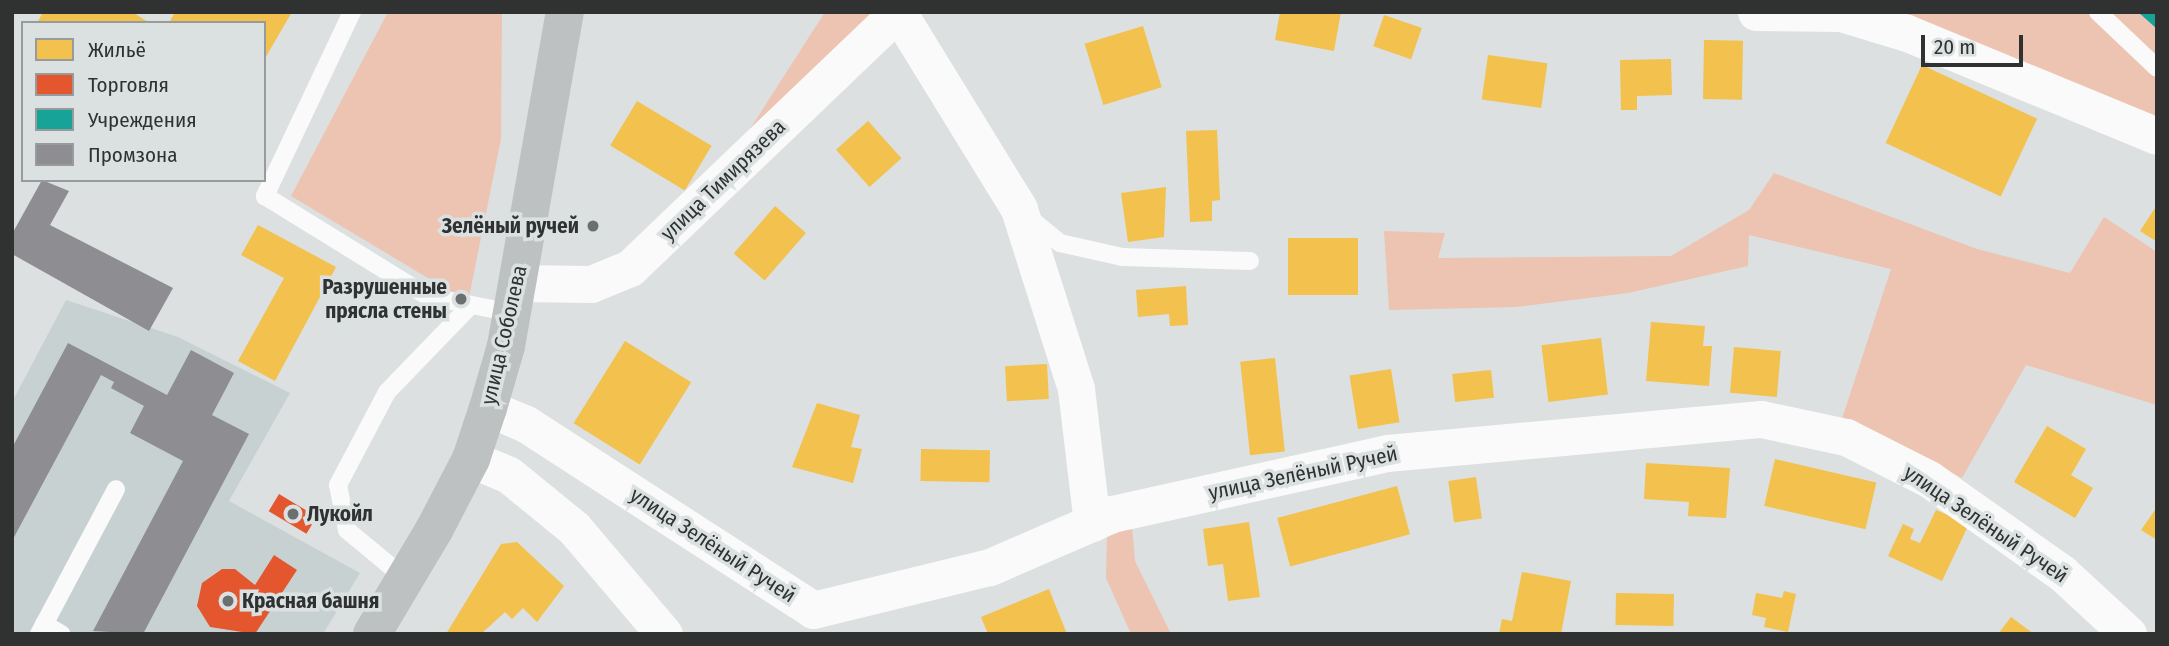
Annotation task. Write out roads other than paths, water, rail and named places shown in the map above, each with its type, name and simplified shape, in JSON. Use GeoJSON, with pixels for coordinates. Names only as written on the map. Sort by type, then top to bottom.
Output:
{"type":"FeatureCollection","features":[{"type":"Feature","properties":{"kind":"main road","name":"улица Соболева"},"geometry":{"type":"LineString","coordinates":[[372,634],[471,459],[488,408],[515,298],[565,12]]}},
{"type":"Feature","properties":{"kind":"street","name":"улица Тимирязева"},"geometry":{"type":"LineString","coordinates":[[515,298],[592,284],[630,268],[898,12]]}},
{"type":"Feature","properties":{"kind":"street"},"geometry":{"type":"LineString","coordinates":[[898,12],[1019,209],[1076,389],[1092,523]]}},
{"type":"Feature","properties":{"kind":"street"},"geometry":{"type":"LineString","coordinates":[[1756,12],[1841,13],[1881,25],[2157,136]]}},
{"type":"Feature","properties":{"kind":"street","name":"улица Зелёный Ручей"},"geometry":{"type":"LineString","coordinates":[[488,408],[526,424],[806,622],[990,567],[1092,523],[1387,453],[1761,419],[1846,437],[1929,479],[2062,573],[2128,634]]}},
{"type":"Feature","properties":{"kind":"street"},"geometry":{"type":"LineString","coordinates":[[471,459],[509,475],[574,528],[664,634]]}},
{"type":"Feature","properties":{"kind":"lane"},"geometry":{"type":"LineString","coordinates":[[352,12],[265,196],[427,296],[471,305],[515,298]]}},
{"type":"Feature","properties":{"kind":"lane"},"geometry":{"type":"LineString","coordinates":[[2098,12],[2157,68]]}},
{"type":"Feature","properties":{"kind":"lane"},"geometry":{"type":"LineString","coordinates":[[1019,209],[1072,246],[1122,257],[1250,261]]}},
{"type":"Feature","properties":{"kind":"lane"},"geometry":{"type":"LineString","coordinates":[[405,579],[347,530],[338,485],[387,392],[471,305]]}},
{"type":"Feature","properties":{"kind":"lane"},"geometry":{"type":"LineString","coordinates":[[61,634],[41,629],[116,489]]}},
{"type":"Feature","properties":{"kind":"place","name":"Зелёный ручей"},"geometry":{"type":"Point","coordinates":[593,226]}},
{"type":"Feature","properties":{"kind":"place","name":"Разрушенные прясла стены"},"geometry":{"type":"Point","coordinates":[461,299]}},
{"type":"Feature","properties":{"kind":"place","name":"Лукойл"},"geometry":{"type":"Point","coordinates":[293,514]}},
{"type":"Feature","properties":{"kind":"place","name":"Красная башня"},"geometry":{"type":"Point","coordinates":[228,601]}}]}
